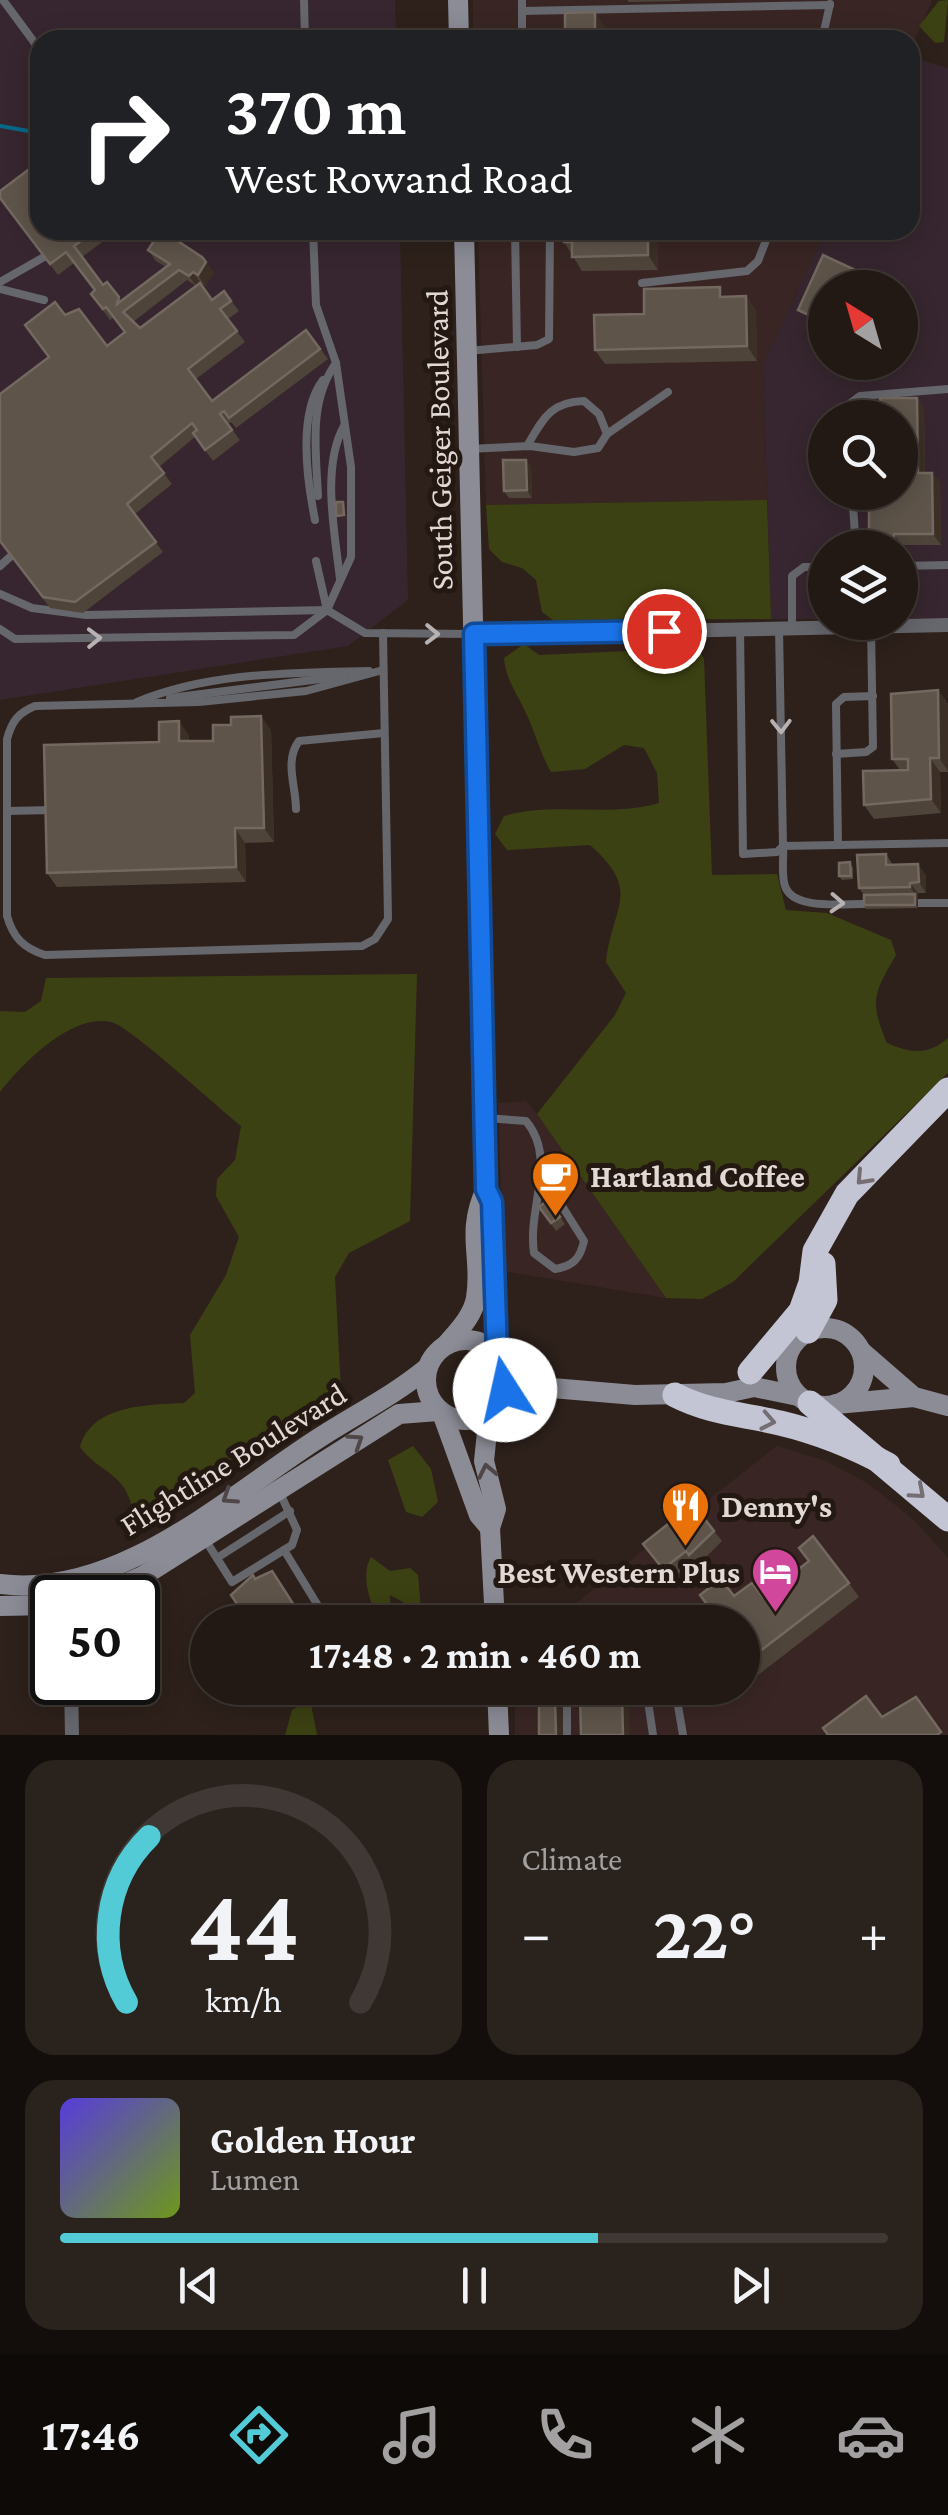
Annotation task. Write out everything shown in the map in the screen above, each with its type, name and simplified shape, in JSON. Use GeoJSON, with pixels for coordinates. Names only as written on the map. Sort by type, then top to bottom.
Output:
{"type":"FeatureCollection","features":[{"type":"Feature","properties":{"kind":"highway"},"geometry":{"type":"LineString","coordinates":[[750,1372],[801,1311],[812,1283],[815,1251],[848,1194],[948,1090]]}},
{"type":"Feature","properties":{"kind":"highway"},"geometry":{"type":"LineString","coordinates":[[799,1339],[825,1300],[825,1234]]}},
{"type":"Feature","properties":{"kind":"highway"},"geometry":{"type":"LineString","coordinates":[[686,1394],[707,1412],[774,1421],[826,1436],[888,1465]]}},
{"type":"Feature","properties":{"kind":"highway"},"geometry":{"type":"LineString","coordinates":[[804,1400],[948,1518]]}},
{"type":"Feature","properties":{"kind":"main road"},"geometry":{"type":"LineString","coordinates":[[458,0],[459,30]]}},
{"type":"Feature","properties":{"kind":"main road","name":"South Geiger Boulevard"},"geometry":{"type":"LineString","coordinates":[[464,240],[486,1189],[492,1202],[500,1358]]}},
{"type":"Feature","properties":{"kind":"main road","name":"South Geiger Boulevard"},"geometry":{"type":"LineString","coordinates":[[447,1344],[476,1298],[474,1234],[477,1208],[486,1189]]}},
{"type":"Feature","properties":{"kind":"main road"},"geometry":{"type":"LineString","coordinates":[[686,1394],[750,1372],[799,1339],[833,1328],[854,1340],[860,1351],[914,1397]]}},
{"type":"Feature","properties":{"kind":"main road"},"geometry":{"type":"LineString","coordinates":[[799,1339],[786,1373],[804,1400]]}},
{"type":"Feature","properties":{"kind":"main road"},"geometry":{"type":"LineString","coordinates":[[490,1528],[478,1515],[440,1412],[427,1392],[427,1368],[447,1344],[470,1340],[552,1388]]}},
{"type":"Feature","properties":{"kind":"main road"},"geometry":{"type":"LineString","coordinates":[[836,1404],[858,1388],[863,1376],[860,1351]]}},
{"type":"Feature","properties":{"kind":"main road"},"geometry":{"type":"LineString","coordinates":[[494,1605],[490,1528],[496,1509],[484,1461],[494,1408],[506,1376],[500,1358]]}},
{"type":"Feature","properties":{"kind":"main road","name":"Flightline Boulevard"},"geometry":{"type":"LineString","coordinates":[[143,1575],[267,1472],[384,1402],[427,1368]]}},
{"type":"Feature","properties":{"kind":"main road"},"geometry":{"type":"LineString","coordinates":[[440,1412],[465,1420],[552,1388],[686,1394],[754,1387],[836,1404],[914,1397],[948,1406]]}},
{"type":"Feature","properties":{"kind":"main road","name":"Flightline Boulevard"},"geometry":{"type":"LineString","coordinates":[[95,1575],[279,1491],[399,1414],[440,1412]]}},
{"type":"Feature","properties":{"kind":"main road","name":"Flightline Boulevard"},"geometry":{"type":"LineString","coordinates":[[0,1584],[30,1586]]}},
{"type":"Feature","properties":{"kind":"main road"},"geometry":{"type":"LineString","coordinates":[[0,1606],[30,1606]]}},
{"type":"Feature","properties":{"kind":"main road"},"geometry":{"type":"LineString","coordinates":[[498,1705],[499,1735]]}},
{"type":"Feature","properties":{"kind":"street"},"geometry":{"type":"LineString","coordinates":[[918,626],[948,625]]}},
{"type":"Feature","properties":{"kind":"street"},"geometry":{"type":"LineString","coordinates":[[474,634],[808,628]]}},
{"type":"Feature","properties":{"kind":"street"},"geometry":{"type":"LineString","coordinates":[[71,1705],[72,1735]]}},
{"type":"Feature","properties":{"kind":"lane"},"geometry":{"type":"LineString","coordinates":[[3,0],[30,36]]}},
{"type":"Feature","properties":{"kind":"lane"},"geometry":{"type":"LineString","coordinates":[[304,0],[305,30]]}},
{"type":"Feature","properties":{"kind":"lane"},"geometry":{"type":"LineString","coordinates":[[522,0],[522,30]]}},
{"type":"Feature","properties":{"kind":"lane"},"geometry":{"type":"LineString","coordinates":[[522,11],[830,2],[824,30]]}},
{"type":"Feature","properties":{"kind":"lane"},"geometry":{"type":"LineString","coordinates":[[157,240],[162,246]]}},
{"type":"Feature","properties":{"kind":"lane"},"geometry":{"type":"LineString","coordinates":[[0,629],[15,639],[294,635],[326,610],[351,557],[350,466],[336,362],[316,305],[313,240]]}},
{"type":"Feature","properties":{"kind":"lane"},"geometry":{"type":"LineString","coordinates":[[515,240],[517,346]]}},
{"type":"Feature","properties":{"kind":"lane"},"geometry":{"type":"LineString","coordinates":[[467,352],[543,343],[552,330],[550,240]]}},
{"type":"Feature","properties":{"kind":"lane"},"geometry":{"type":"LineString","coordinates":[[642,282],[747,271],[758,260],[766,240]]}},
{"type":"Feature","properties":{"kind":"lane"},"geometry":{"type":"LineString","coordinates":[[0,286],[44,257]]}},
{"type":"Feature","properties":{"kind":"lane"},"geometry":{"type":"LineString","coordinates":[[0,286],[44,300]]}},
{"type":"Feature","properties":{"kind":"lane"},"geometry":{"type":"LineString","coordinates":[[314,520],[308,414],[313,393],[336,362]]}},
{"type":"Feature","properties":{"kind":"lane"},"geometry":{"type":"LineString","coordinates":[[318,496],[316,406],[323,380]]}},
{"type":"Feature","properties":{"kind":"lane"},"geometry":{"type":"LineString","coordinates":[[855,400],[860,396],[948,388]]}},
{"type":"Feature","properties":{"kind":"lane"},"geometry":{"type":"LineString","coordinates":[[470,449],[527,446],[574,452],[598,448],[607,434],[668,392]]}},
{"type":"Feature","properties":{"kind":"lane"},"geometry":{"type":"LineString","coordinates":[[527,446],[546,414],[570,401],[584,401],[599,414],[607,434]]}},
{"type":"Feature","properties":{"kind":"lane"},"geometry":{"type":"LineString","coordinates":[[341,584],[334,526],[334,470],[336,439],[344,425]]}},
{"type":"Feature","properties":{"kind":"lane"},"geometry":{"type":"LineString","coordinates":[[0,566],[11,556]]}},
{"type":"Feature","properties":{"kind":"lane"},"geometry":{"type":"LineString","coordinates":[[316,561],[326,610]]}},
{"type":"Feature","properties":{"kind":"lane"},"geometry":{"type":"LineString","coordinates":[[808,566],[792,576],[786,628],[785,886],[801,901],[866,904]]}},
{"type":"Feature","properties":{"kind":"lane"},"geometry":{"type":"LineString","coordinates":[[918,566],[948,566]]}},
{"type":"Feature","properties":{"kind":"lane"},"geometry":{"type":"LineString","coordinates":[[0,594],[32,608],[86,615],[326,610],[366,633],[474,634]]}},
{"type":"Feature","properties":{"kind":"lane"},"geometry":{"type":"LineString","coordinates":[[740,629],[743,854],[777,852],[784,846],[948,843]]}},
{"type":"Feature","properties":{"kind":"lane"},"geometry":{"type":"LineString","coordinates":[[383,633],[388,919],[375,939],[362,946],[44,955],[32,951],[12,931],[7,916],[7,739],[11,723],[22,711],[35,706],[132,704],[306,691],[383,670]]}},
{"type":"Feature","properties":{"kind":"lane"},"geometry":{"type":"LineString","coordinates":[[836,754],[866,752],[873,747],[871,640]]}},
{"type":"Feature","properties":{"kind":"lane"},"geometry":{"type":"LineString","coordinates":[[132,704],[178,685],[279,674],[383,670]]}},
{"type":"Feature","properties":{"kind":"lane"},"geometry":{"type":"LineString","coordinates":[[838,845],[839,700],[873,696]]}},
{"type":"Feature","properties":{"kind":"lane"},"geometry":{"type":"LineString","coordinates":[[296,809],[292,750],[299,741],[384,733]]}},
{"type":"Feature","properties":{"kind":"lane"},"geometry":{"type":"LineString","coordinates":[[7,811],[55,810]]}},
{"type":"Feature","properties":{"kind":"lane"},"geometry":{"type":"LineString","coordinates":[[918,904],[948,903]]}},
{"type":"Feature","properties":{"kind":"lane"},"geometry":{"type":"LineString","coordinates":[[485,1118],[526,1120],[538,1135],[542,1174],[532,1235],[534,1253],[556,1268],[569,1266],[581,1255],[584,1241],[542,1174]]}},
{"type":"Feature","properties":{"kind":"lane"},"geometry":{"type":"LineString","coordinates":[[199,1529],[232,1582],[292,1545],[298,1530],[267,1472]]}},
{"type":"Feature","properties":{"kind":"lane"},"geometry":{"type":"LineString","coordinates":[[217,1558],[290,1511]]}},
{"type":"Feature","properties":{"kind":"lane"},"geometry":{"type":"LineString","coordinates":[[284,1550],[318,1605]]}},
{"type":"Feature","properties":{"kind":"lane"},"geometry":{"type":"LineString","coordinates":[[565,1705],[567,1735]]}},
{"type":"Feature","properties":{"kind":"lane"},"geometry":{"type":"LineString","coordinates":[[649,1705],[653,1735]]}},
{"type":"Feature","properties":{"kind":"lane"},"geometry":{"type":"LineString","coordinates":[[678,1705],[683,1735]]}},
{"type":"Feature","properties":{"kind":"shaded area"},"geometry":{"type":"Polygon","coordinates":[[[0,0],[395,0],[396,30],[30,30],[30,240],[400,240],[408,600],[348,646],[0,700],[0,0]]]}},
{"type":"Feature","properties":{"kind":"shaded area"},"geometry":{"type":"Polygon","coordinates":[[[473,0],[932,0],[919,30],[473,30],[473,0]]]}},
{"type":"Feature","properties":{"kind":"shaded area"},"geometry":{"type":"Polygon","coordinates":[[[920,60],[948,68],[948,618],[918,618],[918,530],[808,530],[808,619],[771,619],[763,365],[821,240],[920,240],[920,60]]]}},
{"type":"Feature","properties":{"kind":"shaded area"},"geometry":{"type":"Polygon","coordinates":[[[478,240],[821,240],[763,365],[767,500],[486,505],[478,240]]]}},
{"type":"Feature","properties":{"kind":"shaded area"},"geometry":{"type":"Polygon","coordinates":[[[526,1101],[666,1298],[504,1271],[498,1103],[526,1101]]]}},
{"type":"Feature","properties":{"kind":"shaded area"},"geometry":{"type":"Polygon","coordinates":[[[777,1446],[826,1461],[867,1483],[913,1519],[948,1558],[948,1735],[515,1735],[515,1705],[760,1705],[760,1605],[574,1605],[777,1446]]]}},
{"type":"Feature","properties":{"kind":"green space"},"geometry":{"type":"Polygon","coordinates":[[[948,0],[944,42],[935,43],[919,26],[939,1],[948,0]]]}},
{"type":"Feature","properties":{"kind":"green space"},"geometry":{"type":"Polygon","coordinates":[[[767,500],[771,619],[553,620],[542,612],[536,580],[522,568],[502,562],[489,549],[486,505],[767,500]]]}},
{"type":"Feature","properties":{"kind":"green space"},"geometry":{"type":"Polygon","coordinates":[[[524,644],[539,655],[697,648],[704,659],[712,875],[777,874],[786,910],[827,913],[891,940],[896,955],[879,988],[876,1007],[887,1043],[919,1051],[948,1038],[948,1073],[733,1282],[702,1299],[666,1298],[537,1114],[615,1015],[626,993],[606,962],[620,888],[616,875],[590,845],[507,850],[495,834],[504,816],[523,812],[621,809],[659,803],[657,773],[644,748],[624,745],[585,769],[551,772],[505,666],[504,658],[524,644]]]}},
{"type":"Feature","properties":{"kind":"green space"},"geometry":{"type":"Polygon","coordinates":[[[417,974],[410,1221],[349,1253],[335,1277],[341,1392],[150,1510],[132,1507],[117,1479],[80,1447],[86,1433],[109,1415],[139,1406],[184,1403],[195,1393],[190,1335],[226,1275],[239,1237],[216,1196],[217,1179],[235,1160],[241,1126],[157,1054],[114,1023],[82,1024],[66,1032],[35,1054],[0,1092],[0,1011],[25,1012],[41,1001],[46,978],[417,974]]]}},
{"type":"Feature","properties":{"kind":"green space"},"geometry":{"type":"Polygon","coordinates":[[[413,1446],[431,1469],[438,1502],[422,1517],[406,1512],[388,1460],[413,1446]]]}},
{"type":"Feature","properties":{"kind":"green space"},"geometry":{"type":"Polygon","coordinates":[[[371,1557],[390,1571],[410,1568],[418,1575],[421,1605],[404,1605],[390,1595],[390,1605],[372,1605],[368,1564],[371,1557]]]}},
{"type":"Feature","properties":{"kind":"green space"},"geometry":{"type":"Polygon","coordinates":[[[311,1705],[317,1735],[285,1735],[292,1710],[311,1705]]]}},
{"type":"Feature","properties":{"kind":"building"},"geometry":{"type":"Polygon","coordinates":[[[595,12],[595,30],[565,30],[565,13],[595,12]]]}},
{"type":"Feature","properties":{"kind":"building"},"geometry":{"type":"Polygon","coordinates":[[[30,168],[30,238],[0,198],[0,191],[30,168]]]}},
{"type":"Feature","properties":{"kind":"building"},"geometry":{"type":"Polygon","coordinates":[[[32,240],[82,240],[74,246],[103,285],[107,282],[119,297],[117,304],[170,264],[148,250],[154,240],[176,240],[202,257],[206,262],[198,275],[193,272],[189,276],[179,270],[123,312],[140,328],[200,283],[212,300],[224,291],[231,301],[220,309],[237,331],[188,369],[212,401],[306,330],[320,349],[229,418],[224,411],[220,414],[232,430],[205,450],[193,433],[197,430],[192,423],[151,457],[164,473],[127,504],[156,542],[75,602],[43,597],[0,541],[0,394],[49,357],[25,325],[55,302],[65,315],[79,309],[107,346],[125,332],[91,294],[95,290],[66,252],[50,264],[32,240]]]}},
{"type":"Feature","properties":{"kind":"building"},"geometry":{"type":"Polygon","coordinates":[[[648,240],[648,255],[572,257],[572,242],[564,242],[648,240]]]}},
{"type":"Feature","properties":{"kind":"building"},"geometry":{"type":"Polygon","coordinates":[[[823,255],[855,270],[816,270],[823,255]]]}},
{"type":"Feature","properties":{"kind":"building"},"geometry":{"type":"Polygon","coordinates":[[[720,287],[720,297],[746,296],[747,346],[595,350],[594,315],[644,314],[644,289],[720,287]]]}},
{"type":"Feature","properties":{"kind":"building"},"geometry":{"type":"Polygon","coordinates":[[[808,288],[808,314],[798,310],[808,288]]]}},
{"type":"Feature","properties":{"kind":"building"},"geometry":{"type":"Polygon","coordinates":[[[880,398],[917,398],[917,400],[880,398]]]}},
{"type":"Feature","properties":{"kind":"building"},"geometry":{"type":"Polygon","coordinates":[[[503,460],[526,460],[527,490],[504,491],[503,460]]]}},
{"type":"Feature","properties":{"kind":"building"},"geometry":{"type":"Polygon","coordinates":[[[918,473],[932,473],[933,534],[918,534],[918,530],[869,530],[869,510],[918,510],[918,473]]]}},
{"type":"Feature","properties":{"kind":"building"},"geometry":{"type":"Polygon","coordinates":[[[336,502],[343,502],[344,515],[336,516],[336,502]]]}},
{"type":"Feature","properties":{"kind":"building"},"geometry":{"type":"Polygon","coordinates":[[[938,690],[939,758],[930,758],[931,799],[864,805],[863,771],[908,770],[908,759],[892,759],[891,694],[938,690]]]}},
{"type":"Feature","properties":{"kind":"building"},"geometry":{"type":"Polygon","coordinates":[[[261,716],[264,828],[235,828],[236,867],[47,873],[44,745],[159,742],[159,722],[179,721],[179,741],[213,741],[213,725],[231,725],[231,717],[261,716]]]}},
{"type":"Feature","properties":{"kind":"building"},"geometry":{"type":"Polygon","coordinates":[[[886,854],[886,865],[918,864],[919,882],[910,883],[910,887],[859,888],[857,855],[886,854]]]}},
{"type":"Feature","properties":{"kind":"building"},"geometry":{"type":"Polygon","coordinates":[[[850,862],[851,876],[839,876],[839,863],[850,862]]]}},
{"type":"Feature","properties":{"kind":"building"},"geometry":{"type":"Polygon","coordinates":[[[915,894],[915,905],[864,905],[864,895],[915,894]]]}},
{"type":"Feature","properties":{"kind":"building"},"geometry":{"type":"Polygon","coordinates":[[[548,1200],[560,1217],[551,1223],[539,1207],[548,1200]]]}},
{"type":"Feature","properties":{"kind":"building","name":"Denny's"},"geometry":{"type":"Polygon","coordinates":[[[693,1504],[714,1531],[689,1555],[686,1551],[663,1569],[643,1544],[693,1504]]]}},
{"type":"Feature","properties":{"kind":"building"},"geometry":{"type":"Polygon","coordinates":[[[813,1536],[849,1583],[760,1651],[760,1605],[707,1605],[700,1595],[721,1579],[734,1596],[752,1583],[763,1597],[809,1561],[799,1548],[813,1536]]]}},
{"type":"Feature","properties":{"kind":"building"},"geometry":{"type":"Polygon","coordinates":[[[272,1571],[294,1605],[238,1605],[231,1595],[253,1575],[255,1579],[272,1571]]]}},
{"type":"Feature","properties":{"kind":"building"},"geometry":{"type":"Polygon","coordinates":[[[866,1696],[882,1717],[916,1697],[941,1732],[828,1735],[823,1728],[866,1696]]]}},
{"type":"Feature","properties":{"kind":"building"},"geometry":{"type":"Polygon","coordinates":[[[539,1705],[555,1705],[556,1735],[539,1735],[539,1705]]]}},
{"type":"Feature","properties":{"kind":"building"},"geometry":{"type":"Polygon","coordinates":[[[580,1705],[622,1705],[623,1735],[581,1735],[580,1705]]]}},
{"type":"Feature","properties":{"kind":"waterway"},"geometry":{"type":"LineString","coordinates":[[0,126],[30,131]]}},
{"type":"Feature","properties":{"kind":"place","name":"Hartland Coffee"},"geometry":{"type":"Point","coordinates":[555,1218]}},
{"type":"Feature","properties":{"kind":"place","name":"Denny's"},"geometry":{"type":"Point","coordinates":[686,1548]}},
{"type":"Feature","properties":{"kind":"place","name":"Best Western Plus"},"geometry":{"type":"Point","coordinates":[775,1614]}},
{"type":"Feature","properties":{"kind":"route"},"geometry":{"type":"LineString","coordinates":[[505,1390],[506,1376],[497,1354],[492,1202],[486,1189],[474,634],[664,631]]}}]}
